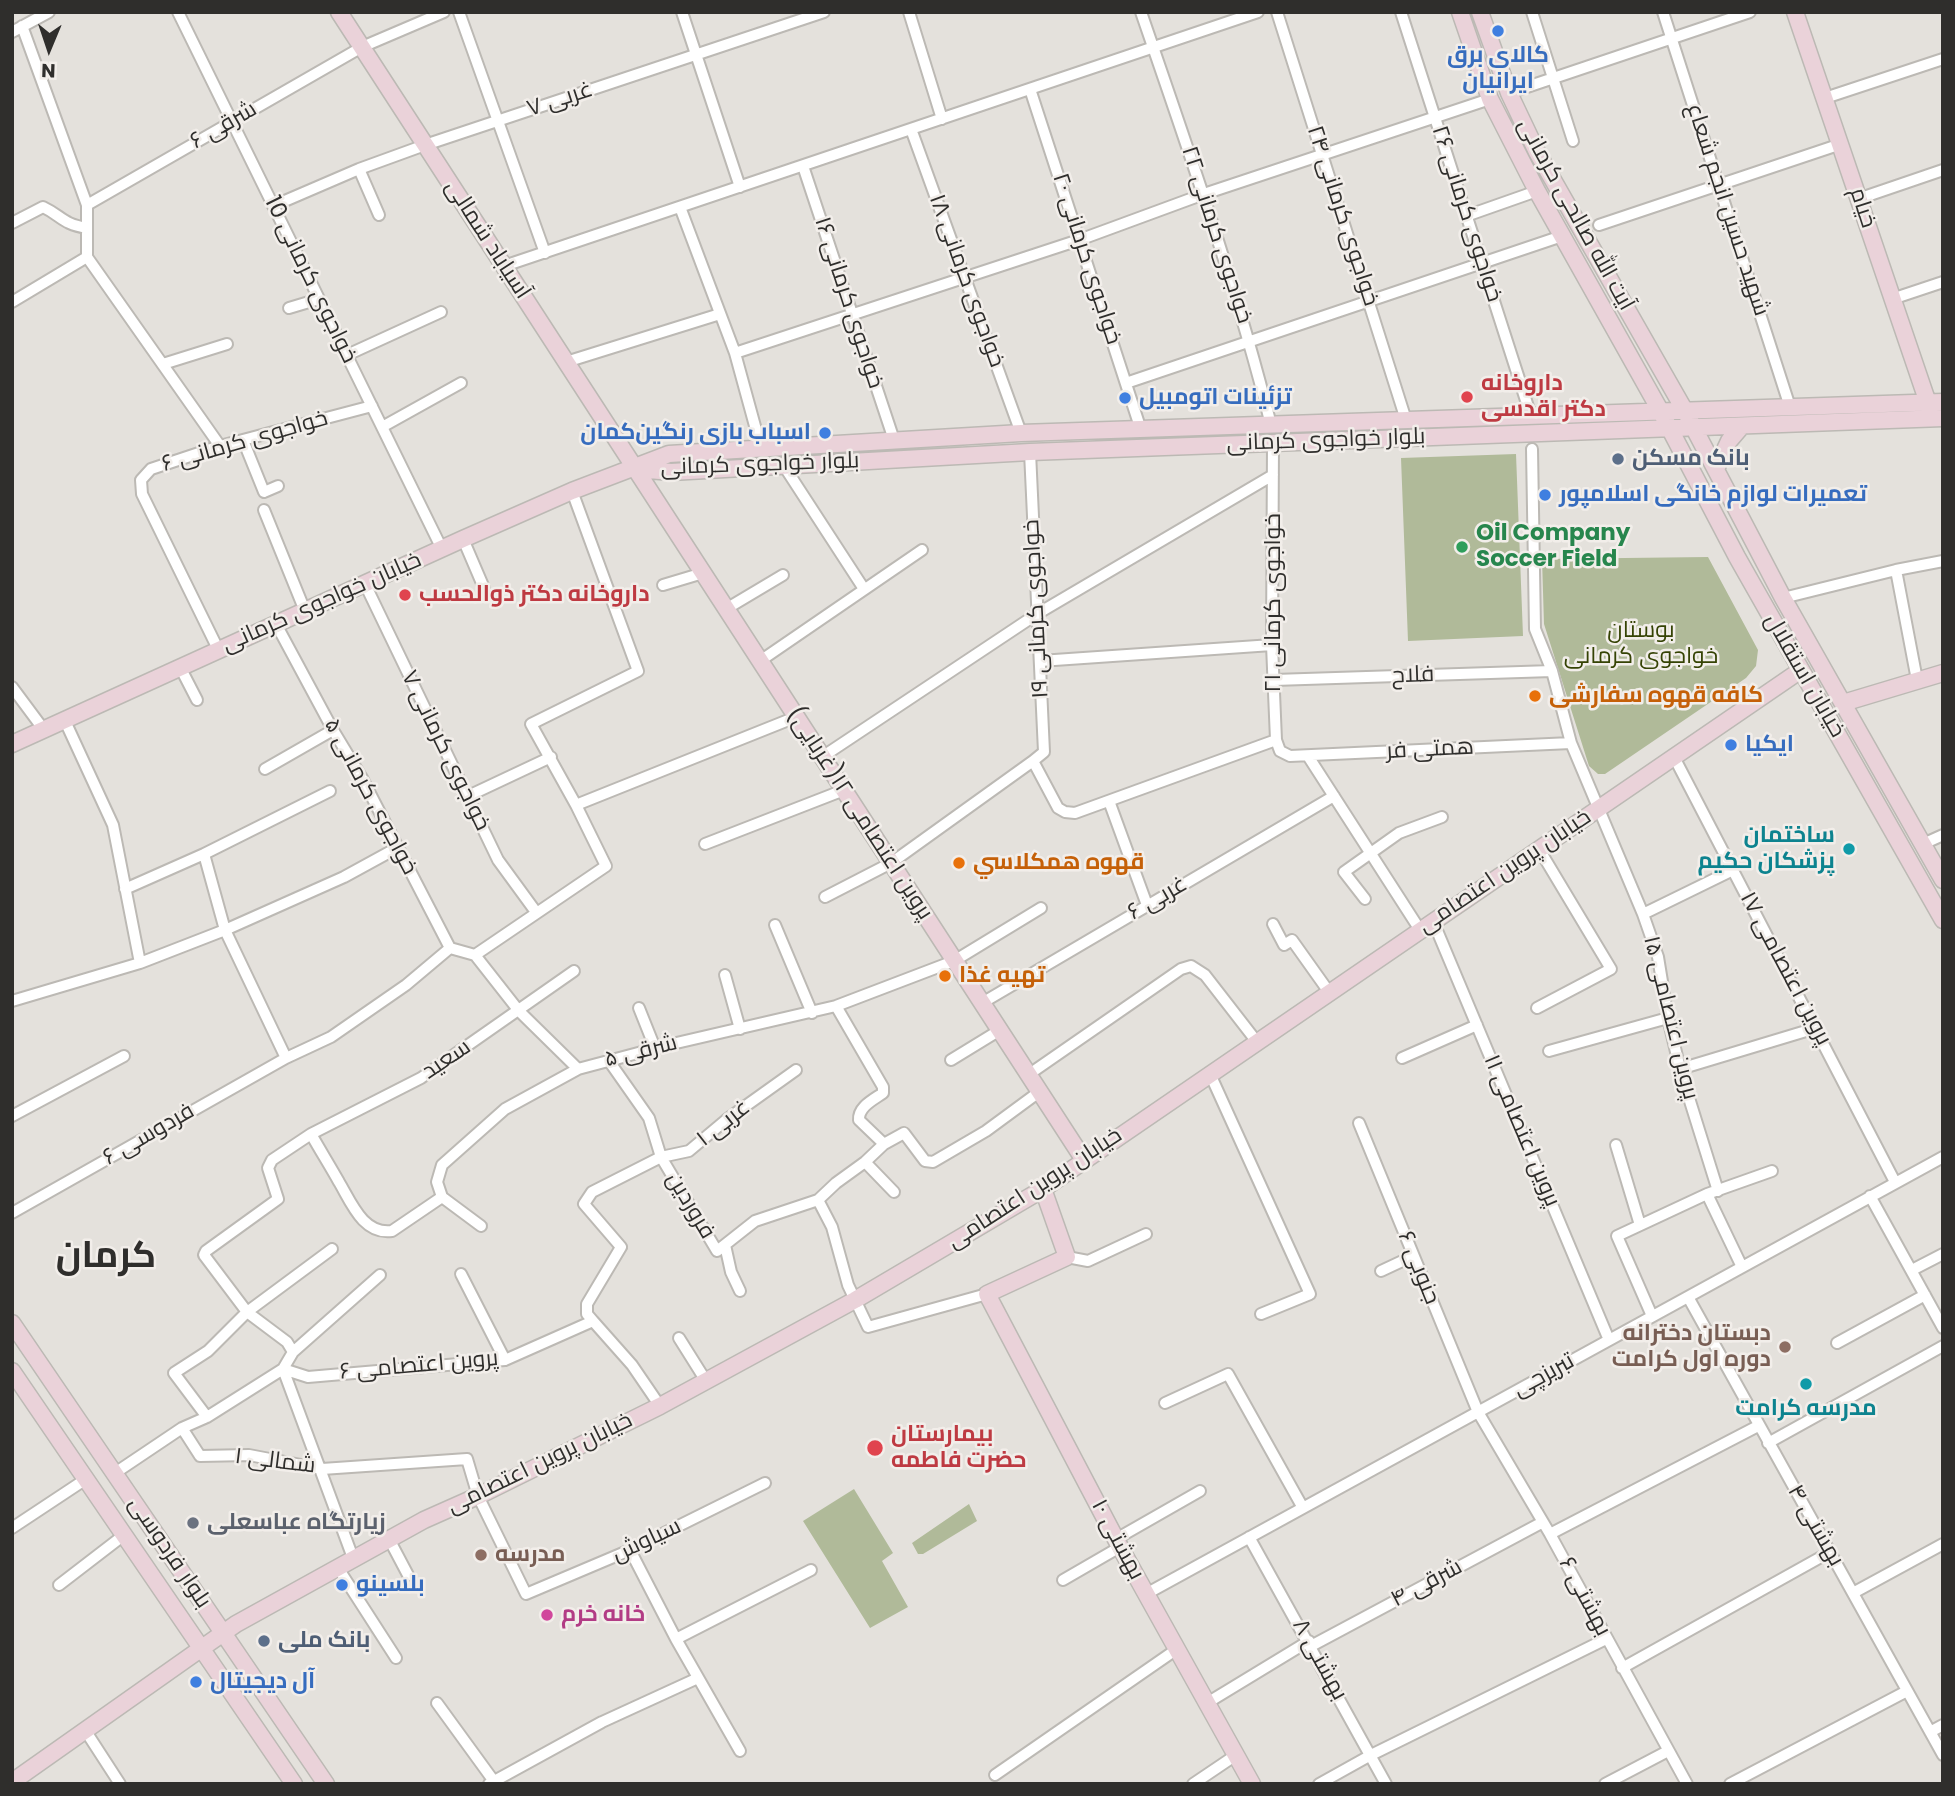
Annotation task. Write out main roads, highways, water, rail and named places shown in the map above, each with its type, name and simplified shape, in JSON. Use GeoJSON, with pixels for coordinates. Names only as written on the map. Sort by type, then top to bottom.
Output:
{"type":"FeatureCollection","features":[{"type":"Feature","properties":{"kind":"main road","name":"آسیاباد شمالی"},"geometry":{"type":"LineString","coordinates":[[339,12],[635,468]]}},
{"type":"Feature","properties":{"kind":"main road","name":"آیت الله صالحی کرمانی"},"geometry":{"type":"LineString","coordinates":[[1460,12],[1490,99],[1537,191],[1670,429]]}},
{"type":"Feature","properties":{"kind":"main road","name":"آیت الله صالحی کرمانی"},"geometry":{"type":"LineString","coordinates":[[1480,12],[1509,93],[1537,152],[1695,428]]}},
{"type":"Feature","properties":{"kind":"main road","name":"خیام"},"geometry":{"type":"LineString","coordinates":[[1796,12],[1892,299],[1936,403]]}},
{"type":"Feature","properties":{"kind":"main road"},"geometry":{"type":"LineString","coordinates":[[1587,282],[1605,272]]}},
{"type":"Feature","properties":{"kind":"main road","name":"بلوار خواجوی کرمانی"},"geometry":{"type":"LineString","coordinates":[[635,468],[669,454],[1021,433],[1936,403]]}},
{"type":"Feature","properties":{"kind":"main road","name":"بلوار خواجوی کرمانی"},"geometry":{"type":"LineString","coordinates":[[635,468],[671,472],[1030,452],[1943,418]]}},
{"type":"Feature","properties":{"kind":"main road"},"geometry":{"type":"LineString","coordinates":[[1716,469],[1729,440],[1741,427]]}},
{"type":"Feature","properties":{"kind":"main road","name":"خیابان استقلال"},"geometry":{"type":"LineString","coordinates":[[1695,428],[1783,598],[1943,880]]}},
{"type":"Feature","properties":{"kind":"main road","name":"خیابان استقلال"},"geometry":{"type":"LineString","coordinates":[[1670,429],[1725,535],[1943,920]]}},
{"type":"Feature","properties":{"kind":"main road","name":"خیابان خواجوی کرمانی"},"geometry":{"type":"LineString","coordinates":[[12,744],[463,539],[572,491],[635,468]]}},
{"type":"Feature","properties":{"kind":"main road","name":"پروین اعتصامی ۱۲(غربایی)"},"geometry":{"type":"LineString","coordinates":[[635,468],[1084,1160]]}},
{"type":"Feature","properties":{"kind":"main road"},"geometry":{"type":"LineString","coordinates":[[1725,535],[1746,526]]}},
{"type":"Feature","properties":{"kind":"main road","name":"خیابان پروین اعتصامی"},"geometry":{"type":"LineString","coordinates":[[19,1780],[223,1633],[424,1520],[660,1406],[855,1300],[1042,1189],[1801,670]]}},
{"type":"Feature","properties":{"kind":"main road"},"geometry":{"type":"LineString","coordinates":[[1843,703],[1943,673]]}},
{"type":"Feature","properties":{"kind":"main road","name":"بهشتی ۱۰"},"geometry":{"type":"LineString","coordinates":[[1042,1189],[1067,1257],[987,1294],[1118,1543],[1252,1784]]}},
{"type":"Feature","properties":{"kind":"main road","name":"بلوار فردوسی"},"geometry":{"type":"LineString","coordinates":[[12,1323],[326,1784]]}},
{"type":"Feature","properties":{"kind":"main road","name":"بلوار فردوسی"},"geometry":{"type":"LineString","coordinates":[[12,1371],[294,1784]]}},
{"type":"Feature","properties":{"kind":"place","name":"کالای برق ایرانیان"},"geometry":{"type":"Point","coordinates":[1498,31]}},
{"type":"Feature","properties":{"kind":"place","name":"داروخانه دکتر اقدسی"},"geometry":{"type":"Point","coordinates":[1467,397]}},
{"type":"Feature","properties":{"kind":"place","name":"تزئینات اتومبیل"},"geometry":{"type":"Point","coordinates":[1125,398]}},
{"type":"Feature","properties":{"kind":"place","name":"اسباب بازی رنگین‌کمان"},"geometry":{"type":"Point","coordinates":[825,433]}},
{"type":"Feature","properties":{"kind":"place","name":"بانک مسکن"},"geometry":{"type":"Point","coordinates":[1618,459]}},
{"type":"Feature","properties":{"kind":"place","name":"تعمیرات لوازم خانگی اسلامپور"},"geometry":{"type":"Point","coordinates":[1545,495]}},
{"type":"Feature","properties":{"kind":"place","name":"Oil Company Soccer Field"},"geometry":{"type":"Point","coordinates":[1462,547]}},
{"type":"Feature","properties":{"kind":"place","name":"داروخانه دکتر ذوالحسب"},"geometry":{"type":"Point","coordinates":[405,595]}},
{"type":"Feature","properties":{"kind":"place","name":"کافه قهوه سفارشی"},"geometry":{"type":"Point","coordinates":[1535,696]}},
{"type":"Feature","properties":{"kind":"place","name":"ایکیا"},"geometry":{"type":"Point","coordinates":[1731,745]}},
{"type":"Feature","properties":{"kind":"place","name":"ساختمان پزشکان حکیم"},"geometry":{"type":"Point","coordinates":[1849,849]}},
{"type":"Feature","properties":{"kind":"place","name":"قهوه همكلاسي"},"geometry":{"type":"Point","coordinates":[959,863]}},
{"type":"Feature","properties":{"kind":"place","name":"تهیه غذا"},"geometry":{"type":"Point","coordinates":[945,976]}},
{"type":"Feature","properties":{"kind":"place","name":"دبستان دخترانه دوره اول کرامت"},"geometry":{"type":"Point","coordinates":[1785,1347]}},
{"type":"Feature","properties":{"kind":"place","name":"مدرسه کرامت"},"geometry":{"type":"Point","coordinates":[1806,1384]}},
{"type":"Feature","properties":{"kind":"place","name":"بیمارستان حضرت فاطمه"},"geometry":{"type":"Point","coordinates":[875,1448]}},
{"type":"Feature","properties":{"kind":"place","name":"زیارتگاه عباسعلی"},"geometry":{"type":"Point","coordinates":[193,1523]}},
{"type":"Feature","properties":{"kind":"place","name":"مدرسه"},"geometry":{"type":"Point","coordinates":[481,1555]}},
{"type":"Feature","properties":{"kind":"place","name":"بلسینو"},"geometry":{"type":"Point","coordinates":[342,1585]}},
{"type":"Feature","properties":{"kind":"place","name":"خانه خرم"},"geometry":{"type":"Point","coordinates":[547,1615]}},
{"type":"Feature","properties":{"kind":"place","name":"بانک ملی"},"geometry":{"type":"Point","coordinates":[264,1641]}},
{"type":"Feature","properties":{"kind":"place","name":"آل دیجیتال"},"geometry":{"type":"Point","coordinates":[196,1682]}},
{"type":"Feature","properties":{"kind":"district","name":"کرمان"},"geometry":{"type":"Point","coordinates":[106,1258]}},
{"type":"Feature","properties":{"kind":"park label","name":"بوستان خواجوی کرمانی"},"geometry":{"type":"Point","coordinates":[1641,644]}}]}
